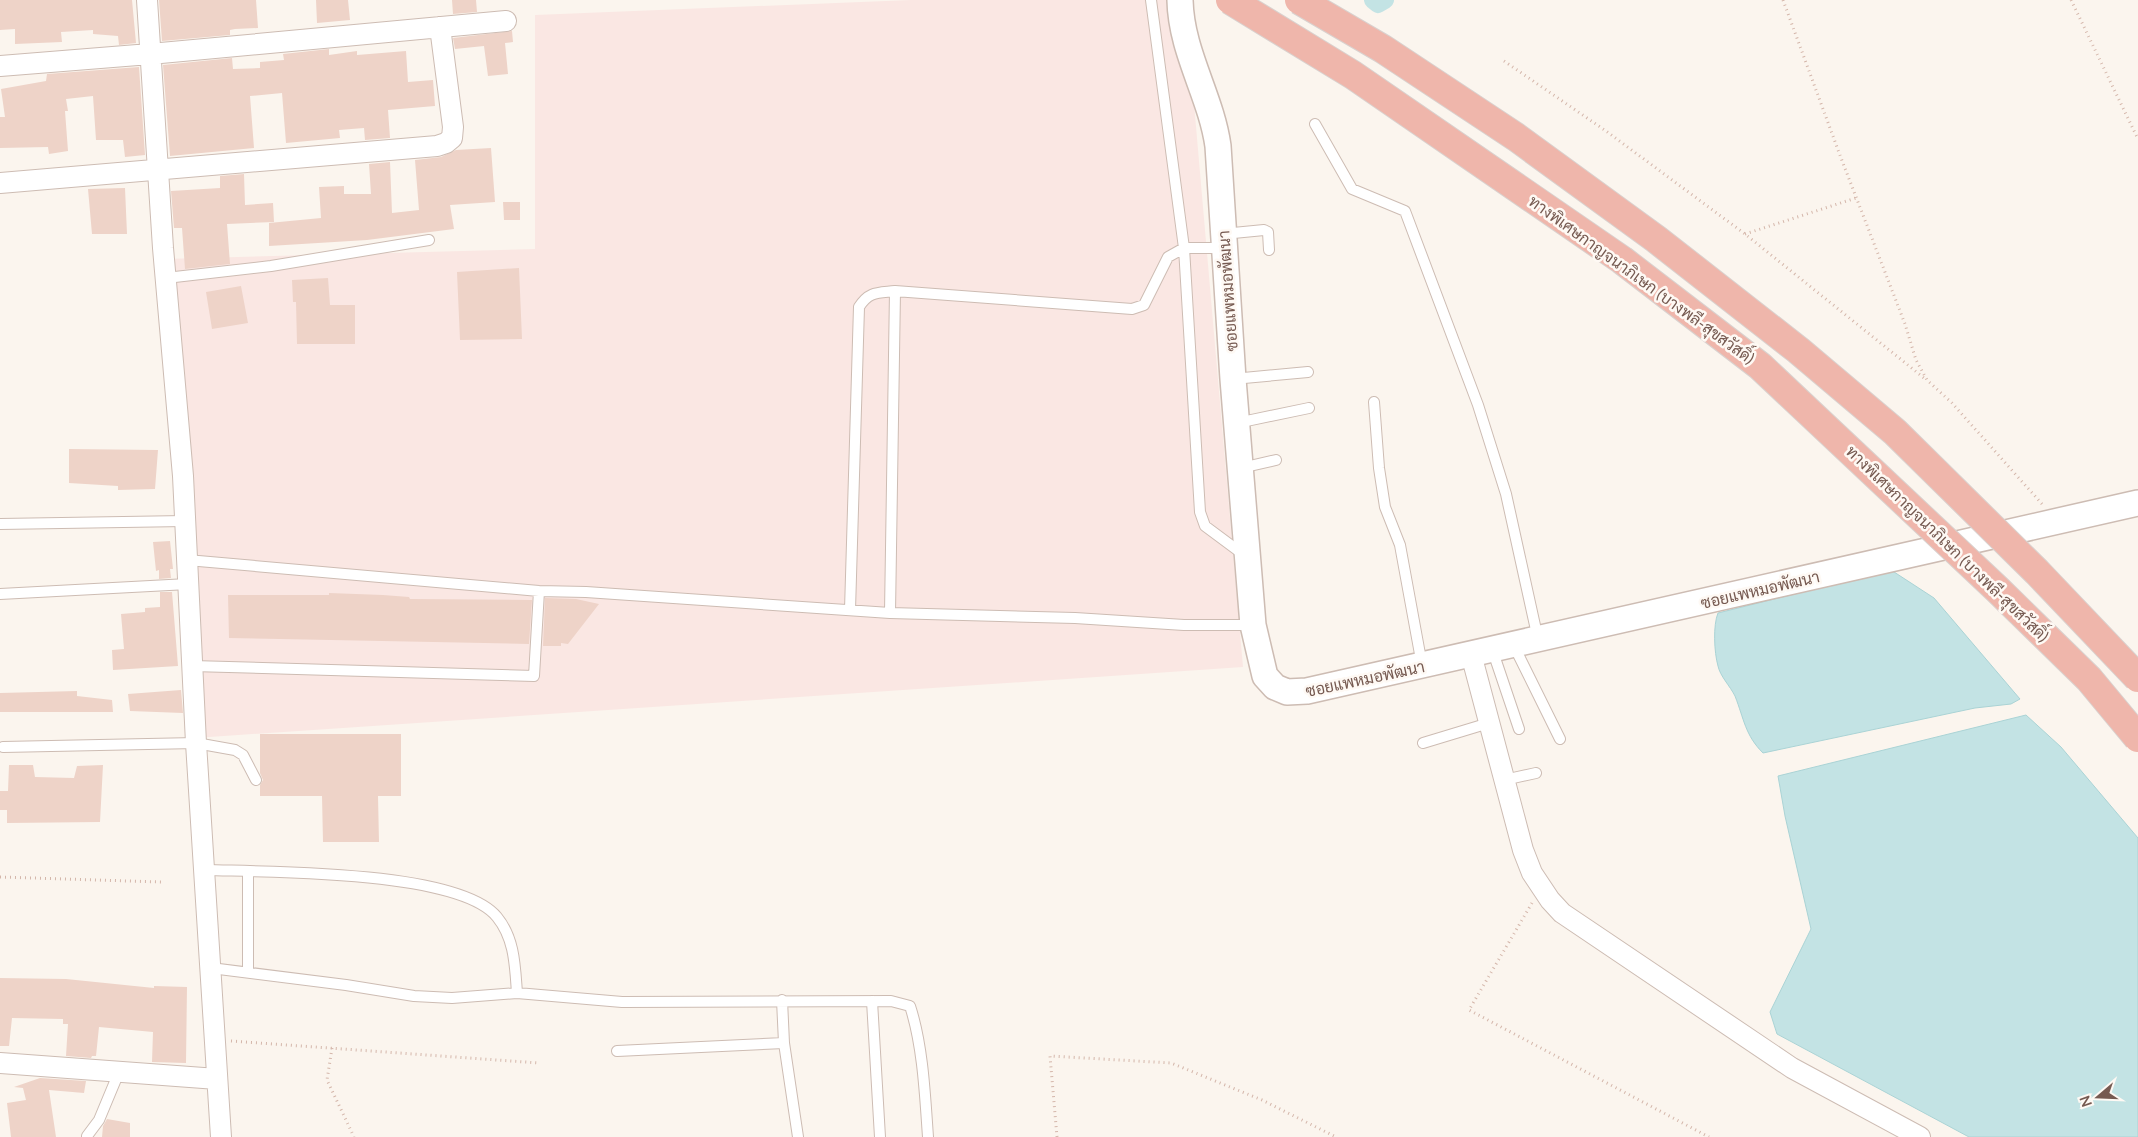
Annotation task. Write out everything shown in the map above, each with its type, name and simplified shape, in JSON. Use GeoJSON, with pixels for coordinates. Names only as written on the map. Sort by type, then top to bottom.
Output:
{"type":"FeatureCollection","features":[{"type":"Feature","properties":{"kind":"highway","name":"ทางพิเศษกาญจนาภิเษก (บางพลี-สุขสวัสดิ์)"},"geometry":{"type":"LineString","coordinates":[[1230,0],[1353,74],[1622,260],[1760,366],[1997,589],[2089,679],[2138,738]]}},
{"type":"Feature","properties":{"kind":"highway"},"geometry":{"type":"LineString","coordinates":[[1300,0],[1383,49],[1516,137],[1656,239],[1798,350],[1895,432],[2037,572],[2138,678]]}},
{"type":"Feature","properties":{"kind":"street"},"geometry":{"type":"LineString","coordinates":[[147,0],[185,521],[196,743],[206,870],[221,1137]]}},
{"type":"Feature","properties":{"kind":"street","name":"ซอยแพหมอพัฒนา"},"geometry":{"type":"LineString","coordinates":[[1180,0],[1180,19],[1186,44],[1215,122],[1239,468],[1253,625],[1265,676],[1275,687],[1287,692],[1307,691],[2138,503]]}},
{"type":"Feature","properties":{"kind":"street"},"geometry":{"type":"LineString","coordinates":[[0,66],[506,21]]}},
{"type":"Feature","properties":{"kind":"street"},"geometry":{"type":"LineString","coordinates":[[0,183],[437,146],[446,143],[452,138],[453,127],[440,27]]}},
{"type":"Feature","properties":{"kind":"street"},"geometry":{"type":"LineString","coordinates":[[1492,649],[1489,723],[1523,850],[1532,873],[1550,900],[1562,913],[1792,1068],[1920,1137]]}},
{"type":"Feature","properties":{"kind":"street"},"geometry":{"type":"LineString","coordinates":[[0,1063],[217,1079]]}},
{"type":"Feature","properties":{"kind":"lane"},"geometry":{"type":"LineString","coordinates":[[1151,0],[1184,248],[1200,512],[1205,526],[1212,533],[1247,556]]}},
{"type":"Feature","properties":{"kind":"lane"},"geometry":{"type":"LineString","coordinates":[[1315,124],[1352,189],[1405,211],[1478,405],[1506,494],[1539,638]]}},
{"type":"Feature","properties":{"kind":"lane"},"geometry":{"type":"LineString","coordinates":[[850,610],[860,307],[865,298],[873,293],[895,291],[1132,309],[1144,305],[1168,257],[1184,248],[1223,241],[1264,230],[1270,235],[1269,250]]}},
{"type":"Feature","properties":{"kind":"lane"},"geometry":{"type":"LineString","coordinates":[[166,278],[270,266],[429,240]]}},
{"type":"Feature","properties":{"kind":"lane"},"geometry":{"type":"LineString","coordinates":[[890,613],[895,291]]}},
{"type":"Feature","properties":{"kind":"lane"},"geometry":{"type":"LineString","coordinates":[[1233,379],[1308,372]]}},
{"type":"Feature","properties":{"kind":"lane"},"geometry":{"type":"LineString","coordinates":[[1374,402],[1379,468],[1385,508],[1400,545],[1422,666]]}},
{"type":"Feature","properties":{"kind":"lane"},"geometry":{"type":"LineString","coordinates":[[1236,424],[1309,408]]}},
{"type":"Feature","properties":{"kind":"lane"},"geometry":{"type":"LineString","coordinates":[[1239,468],[1276,460]]}},
{"type":"Feature","properties":{"kind":"lane"},"geometry":{"type":"LineString","coordinates":[[0,524],[185,521]]}},
{"type":"Feature","properties":{"kind":"lane"},"geometry":{"type":"LineString","coordinates":[[187,560],[539,591],[586,592],[890,613],[1075,618],[1184,625],[1253,625]]}},
{"type":"Feature","properties":{"kind":"lane"},"geometry":{"type":"LineString","coordinates":[[0,594],[188,584]]}},
{"type":"Feature","properties":{"kind":"lane"},"geometry":{"type":"LineString","coordinates":[[192,666],[534,676],[539,591]]}},
{"type":"Feature","properties":{"kind":"lane"},"geometry":{"type":"LineString","coordinates":[[1492,649],[1519,729]]}},
{"type":"Feature","properties":{"kind":"lane"},"geometry":{"type":"LineString","coordinates":[[1492,649],[1560,739]]}},
{"type":"Feature","properties":{"kind":"lane"},"geometry":{"type":"LineString","coordinates":[[1423,743],[1489,723]]}},
{"type":"Feature","properties":{"kind":"lane"},"geometry":{"type":"LineString","coordinates":[[3,747],[196,743],[235,750],[243,755],[256,780]]}},
{"type":"Feature","properties":{"kind":"lane"},"geometry":{"type":"LineString","coordinates":[[1504,780],[1536,773]]}},
{"type":"Feature","properties":{"kind":"lane"},"geometry":{"type":"LineString","coordinates":[[206,870],[400,880],[469,898],[483,905],[497,917],[508,934],[514,958],[517,993]]}},
{"type":"Feature","properties":{"kind":"lane"},"geometry":{"type":"LineString","coordinates":[[248,872],[248,972]]}},
{"type":"Feature","properties":{"kind":"lane"},"geometry":{"type":"LineString","coordinates":[[211,968],[414,996],[452,998],[517,993],[622,1002],[891,1001],[910,1006],[915,1021],[923,1078],[928,1137]]}},
{"type":"Feature","properties":{"kind":"lane"},"geometry":{"type":"LineString","coordinates":[[782,1000],[784,1043],[798,1137]]}},
{"type":"Feature","properties":{"kind":"lane"},"geometry":{"type":"LineString","coordinates":[[872,1000],[880,1137]]}},
{"type":"Feature","properties":{"kind":"lane"},"geometry":{"type":"LineString","coordinates":[[617,1052],[784,1043]]}},
{"type":"Feature","properties":{"kind":"lane"},"geometry":{"type":"LineString","coordinates":[[87,1136],[99,1120],[119,1072]]}},
{"type":"Feature","properties":{"kind":"path"},"geometry":{"type":"LineString","coordinates":[[1783,0],[1905,324],[1916,360],[1927,380]]}},
{"type":"Feature","properties":{"kind":"path"},"geometry":{"type":"LineString","coordinates":[[2071,0],[2138,139]]}},
{"type":"Feature","properties":{"kind":"path"},"geometry":{"type":"LineString","coordinates":[[1504,61],[1606,131],[1745,234],[1927,380],[1952,403],[2058,522]]}},
{"type":"Feature","properties":{"kind":"path"},"geometry":{"type":"LineString","coordinates":[[1745,234],[1856,198]]}},
{"type":"Feature","properties":{"kind":"path"},"geometry":{"type":"LineString","coordinates":[[0,878],[161,882]]}},
{"type":"Feature","properties":{"kind":"path"},"geometry":{"type":"LineString","coordinates":[[1541,888],[1469,1010],[1709,1137]]}},
{"type":"Feature","properties":{"kind":"path"},"geometry":{"type":"LineString","coordinates":[[215,1040],[538,1063]]}},
{"type":"Feature","properties":{"kind":"path"},"geometry":{"type":"LineString","coordinates":[[332,1048],[327,1080],[354,1137]]}},
{"type":"Feature","properties":{"kind":"path"},"geometry":{"type":"LineString","coordinates":[[1057,1137],[1050,1056],[1171,1063],[1262,1100],[1336,1137]]}},
{"type":"Feature","properties":{"kind":"shaded area"},"geometry":{"type":"Polygon","coordinates":[[[911,0],[1185,0],[1243,667],[195,738],[164,259],[535,249],[535,15],[911,0]]]}},
{"type":"Feature","properties":{"kind":"water"},"geometry":{"type":"Polygon","coordinates":[[[1891,570],[1934,598],[2020,699],[2011,704],[1975,708],[1763,753],[1752,740],[1735,696],[1719,670],[1715,639],[1715,624],[1718,613],[1891,570]]]}},
{"type":"Feature","properties":{"kind":"water"},"geometry":{"type":"Polygon","coordinates":[[[2026,715],[2061,747],[2138,838],[2138,1137],[1969,1137],[1777,1034],[1770,1012],[1811,929],[1785,816],[1778,776],[2026,715]]]}},
{"type":"Feature","properties":{"kind":"building"},"geometry":{"type":"Polygon","coordinates":[[[0,0],[132,0],[136,43],[119,45],[118,36],[93,34],[93,30],[61,32],[62,42],[15,44],[15,29],[0,30],[0,0]]]}},
{"type":"Feature","properties":{"kind":"building"},"geometry":{"type":"Polygon","coordinates":[[[159,0],[256,0],[258,28],[230,30],[230,35],[162,41],[159,0]]]}},
{"type":"Feature","properties":{"kind":"building"},"geometry":{"type":"Polygon","coordinates":[[[316,0],[348,0],[350,20],[317,23],[316,0]]]}},
{"type":"Feature","properties":{"kind":"building"},"geometry":{"type":"Polygon","coordinates":[[[452,0],[476,0],[477,12],[453,14],[452,0]]]}},
{"type":"Feature","properties":{"kind":"building"},"geometry":{"type":"Polygon","coordinates":[[[512,31],[513,42],[505,43],[508,74],[488,76],[484,46],[455,49],[453,38],[512,31]]]}},
{"type":"Feature","properties":{"kind":"building"},"geometry":{"type":"Polygon","coordinates":[[[329,49],[329,55],[357,51],[357,55],[406,51],[408,82],[433,80],[435,106],[388,110],[390,138],[365,140],[364,128],[339,130],[340,138],[286,143],[282,93],[250,96],[254,148],[170,156],[163,65],[232,58],[233,69],[260,68],[260,62],[284,60],[283,54],[329,49]]]}},
{"type":"Feature","properties":{"kind":"building"},"geometry":{"type":"Polygon","coordinates":[[[139,67],[145,155],[125,157],[123,140],[96,140],[93,96],[66,99],[68,111],[65,111],[68,151],[49,154],[48,147],[0,148],[0,117],[5,117],[1,89],[46,81],[47,74],[139,67]]]}},
{"type":"Feature","properties":{"kind":"building"},"geometry":{"type":"Polygon","coordinates":[[[491,148],[495,202],[450,205],[454,229],[367,240],[269,246],[269,223],[321,218],[319,187],[344,186],[344,194],[371,194],[369,164],[390,162],[392,213],[419,210],[415,160],[441,157],[456,150],[491,148]]]}},
{"type":"Feature","properties":{"kind":"building"},"geometry":{"type":"Polygon","coordinates":[[[244,174],[245,205],[273,203],[274,222],[227,224],[230,264],[185,269],[182,228],[174,228],[171,191],[220,188],[220,176],[244,174]]]}},
{"type":"Feature","properties":{"kind":"building"},"geometry":{"type":"Polygon","coordinates":[[[125,188],[127,234],[92,234],[88,189],[125,188]]]}},
{"type":"Feature","properties":{"kind":"building"},"geometry":{"type":"Polygon","coordinates":[[[503,202],[520,202],[520,220],[504,220],[503,202]]]}},
{"type":"Feature","properties":{"kind":"building"},"geometry":{"type":"Polygon","coordinates":[[[519,268],[522,339],[460,340],[457,272],[519,268]]]}},
{"type":"Feature","properties":{"kind":"building"},"geometry":{"type":"Polygon","coordinates":[[[328,278],[330,305],[355,305],[355,344],[297,344],[296,302],[293,302],[292,280],[328,278]]]}},
{"type":"Feature","properties":{"kind":"building"},"geometry":{"type":"Polygon","coordinates":[[[241,286],[248,323],[212,329],[206,292],[241,286]]]}},
{"type":"Feature","properties":{"kind":"building"},"geometry":{"type":"Polygon","coordinates":[[[69,449],[158,450],[155,489],[118,490],[118,486],[69,483],[69,449]]]}},
{"type":"Feature","properties":{"kind":"building"},"geometry":{"type":"Polygon","coordinates":[[[170,541],[173,569],[170,569],[171,578],[159,579],[159,570],[156,571],[153,542],[170,541]]]}},
{"type":"Feature","properties":{"kind":"building"},"geometry":{"type":"Polygon","coordinates":[[[160,592],[172,592],[178,666],[113,670],[112,650],[124,649],[121,614],[145,612],[145,608],[160,607],[160,592]]]}},
{"type":"Feature","properties":{"kind":"building"},"geometry":{"type":"Polygon","coordinates":[[[329,593],[383,595],[409,597],[410,599],[532,600],[529,644],[229,638],[228,595],[329,595],[329,593]]]}},
{"type":"Feature","properties":{"kind":"building"},"geometry":{"type":"Polygon","coordinates":[[[545,598],[576,599],[599,604],[568,644],[561,643],[561,646],[543,646],[545,598]]]}},
{"type":"Feature","properties":{"kind":"building"},"geometry":{"type":"Polygon","coordinates":[[[181,690],[183,713],[130,711],[128,694],[181,690]]]}},
{"type":"Feature","properties":{"kind":"building"},"geometry":{"type":"Polygon","coordinates":[[[77,691],[77,696],[112,700],[113,712],[0,712],[0,693],[77,691]]]}},
{"type":"Feature","properties":{"kind":"building"},"geometry":{"type":"Polygon","coordinates":[[[260,734],[401,734],[401,796],[378,796],[379,842],[323,842],[322,796],[260,796],[260,785],[263,780],[260,773],[260,734]]]}},
{"type":"Feature","properties":{"kind":"building"},"geometry":{"type":"Polygon","coordinates":[[[9,765],[33,765],[35,777],[74,778],[77,766],[103,765],[100,822],[7,823],[7,810],[0,810],[0,791],[8,791],[9,765]]]}},
{"type":"Feature","properties":{"kind":"building"},"geometry":{"type":"Polygon","coordinates":[[[0,978],[66,979],[154,988],[154,986],[187,987],[186,1063],[152,1062],[153,1032],[99,1027],[96,1056],[91,1058],[66,1056],[68,1024],[63,1024],[63,1019],[12,1018],[9,1046],[0,1046],[0,978]]]}},
{"type":"Feature","properties":{"kind":"building"},"geometry":{"type":"Polygon","coordinates":[[[40,1078],[86,1081],[84,1093],[49,1090],[56,1137],[11,1137],[7,1103],[26,1100],[23,1088],[14,1087],[40,1078]]]}},
{"type":"Feature","properties":{"kind":"building"},"geometry":{"type":"Polygon","coordinates":[[[107,1119],[130,1123],[130,1137],[102,1137],[103,1126],[107,1119]]]}},
{"type":"Feature","properties":{"kind":"waterway"},"geometry":{"type":"LineString","coordinates":[[1373,0],[1378,4],[1385,0]]}}]}
